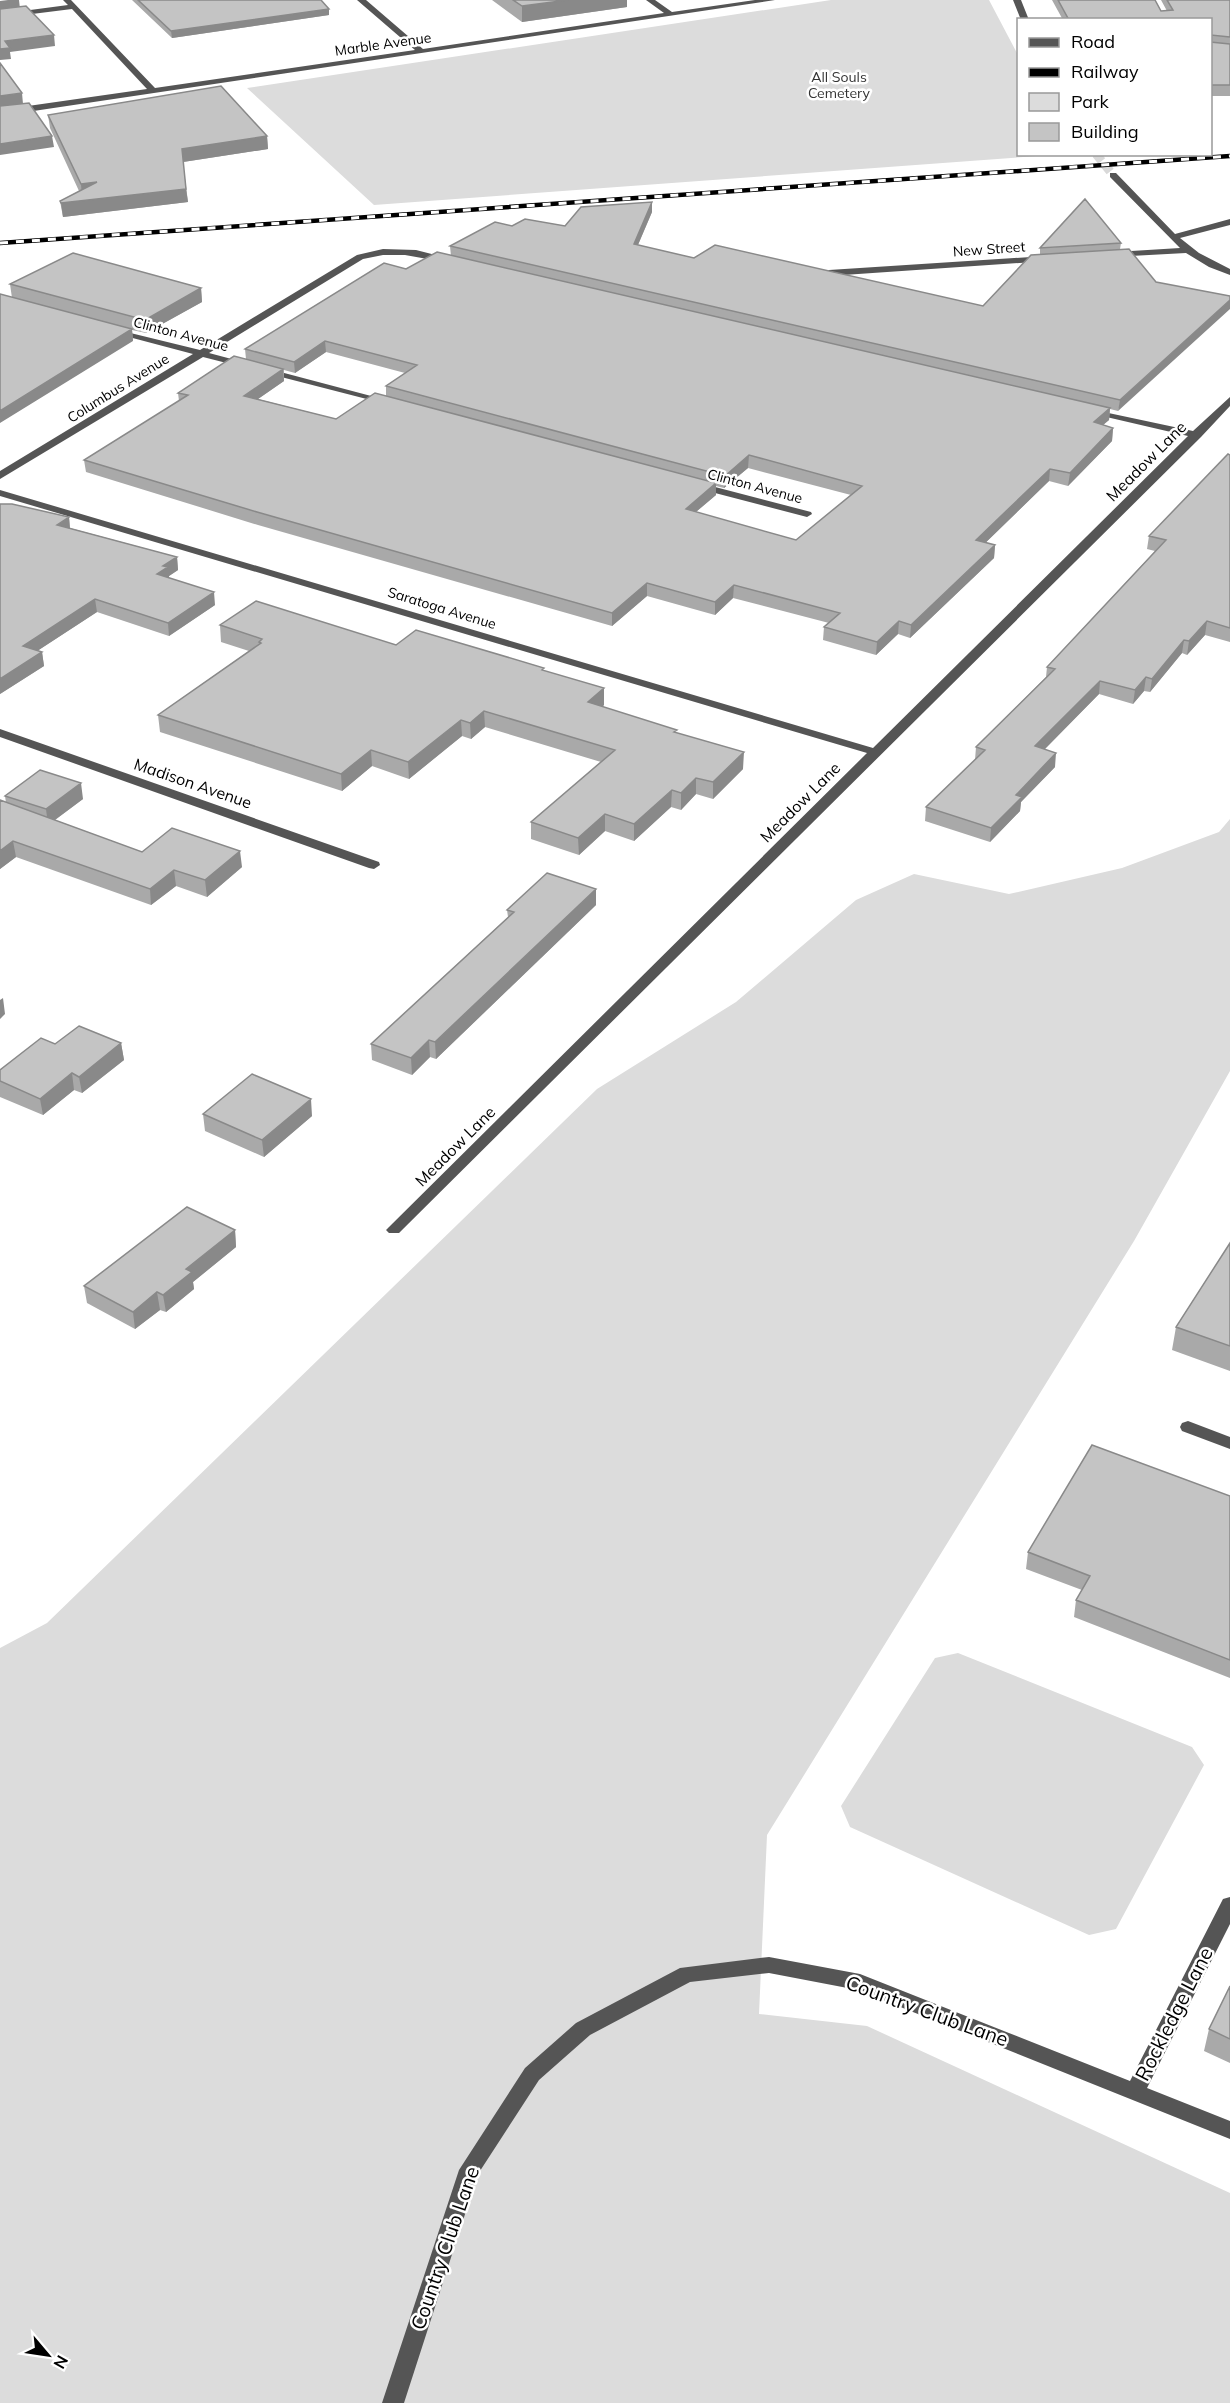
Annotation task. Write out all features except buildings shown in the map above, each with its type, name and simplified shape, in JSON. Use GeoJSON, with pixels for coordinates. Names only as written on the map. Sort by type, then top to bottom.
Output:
{"type":"FeatureCollection","features":[{"type":"Feature","properties":{"kind":"street"},"geometry":{"type":"LineString","coordinates":[[361,0],[422,52]]}},
{"type":"Feature","properties":{"kind":"street"},"geometry":{"type":"LineString","coordinates":[[650,0],[671,15]]}},
{"type":"Feature","properties":{"kind":"street","name":"Marble Avenue"},"geometry":{"type":"LineString","coordinates":[[0,113],[771,0]]}},
{"type":"Feature","properties":{"kind":"street"},"geometry":{"type":"LineString","coordinates":[[1017,0],[1024,18]]}},
{"type":"Feature","properties":{"kind":"street"},"geometry":{"type":"LineString","coordinates":[[0,16],[69,3],[153,91]]}},
{"type":"Feature","properties":{"kind":"street"},"geometry":{"type":"LineString","coordinates":[[1113,175],[1199,260],[1230,272]]}},
{"type":"Feature","properties":{"kind":"street"},"geometry":{"type":"LineString","coordinates":[[1175,237],[1230,222]]}},
{"type":"Feature","properties":{"kind":"street","name":"Columbus Avenue"},"geometry":{"type":"LineString","coordinates":[[0,476],[360,257],[376,252],[401,250],[456,261]]}},
{"type":"Feature","properties":{"kind":"street"},"geometry":{"type":"LineString","coordinates":[[1103,256],[1187,250]]}},
{"type":"Feature","properties":{"kind":"street","name":"New Street"},"geometry":{"type":"LineString","coordinates":[[829,273],[1056,259]]}},
{"type":"Feature","properties":{"kind":"street","name":"Clinton Avenue"},"geometry":{"type":"LineString","coordinates":[[100,327],[394,405]]}},
{"type":"Feature","properties":{"kind":"street","name":"Meadow Lane"},"geometry":{"type":"LineString","coordinates":[[394,1230],[1230,400]]}},
{"type":"Feature","properties":{"kind":"street"},"geometry":{"type":"LineString","coordinates":[[1073,406],[1197,435]]}},
{"type":"Feature","properties":{"kind":"street","name":"Clinton Avenue"},"geometry":{"type":"LineString","coordinates":[[681,481],[807,514]]}},
{"type":"Feature","properties":{"kind":"street","name":"Saratoga Avenue"},"geometry":{"type":"LineString","coordinates":[[0,493],[875,752]]}},
{"type":"Feature","properties":{"kind":"street"},"geometry":{"type":"LineString","coordinates":[[0,744],[6,735]]}},
{"type":"Feature","properties":{"kind":"street","name":"Madison Avenue"},"geometry":{"type":"LineString","coordinates":[[6,735],[374,865]]}},
{"type":"Feature","properties":{"kind":"street"},"geometry":{"type":"LineString","coordinates":[[1188,1427],[1230,1443]]}},
{"type":"Feature","properties":{"kind":"street","name":"Rockledge Lane"},"geometry":{"type":"LineString","coordinates":[[1135,2091],[1230,1905]]}},
{"type":"Feature","properties":{"kind":"street","name":"Country Club Lane"},"geometry":{"type":"LineString","coordinates":[[393,2403],[469,2170],[532,2074],[582,2030],[687,1974],[769,1965],[860,1982],[1230,2130]]}},
{"type":"Feature","properties":{"kind":"green space","name":"All Souls Cemetery"},"geometry":{"type":"Polygon","coordinates":[[[831,0],[989,0],[1017,53],[1017,156],[1037,156],[374,205],[247,88],[831,0]]]}},
{"type":"Feature","properties":{"kind":"green space"},"geometry":{"type":"Polygon","coordinates":[[[1230,819],[1230,1071],[1134,1241],[767,1835],[759,2014],[867,2026],[1230,2193],[1230,2403],[0,2403],[0,1648],[47,1623],[597,1089],[736,1002],[856,900],[914,874],[1009,894],[1122,868],[1219,832],[1230,819]]]}},
{"type":"Feature","properties":{"kind":"green space"},"geometry":{"type":"Polygon","coordinates":[[[958,1653],[1192,1747],[1204,1765],[1116,1929],[1089,1935],[850,1827],[841,1806],[935,1658],[958,1653]]]}},
{"type":"Feature","properties":{"kind":"tunnel"},"geometry":{"type":"LineString","coordinates":[[1098,156],[1113,175]]}},
{"type":"Feature","properties":{"kind":"railway"},"geometry":{"type":"LineString","coordinates":[[0,243],[1230,156]]}}]}
